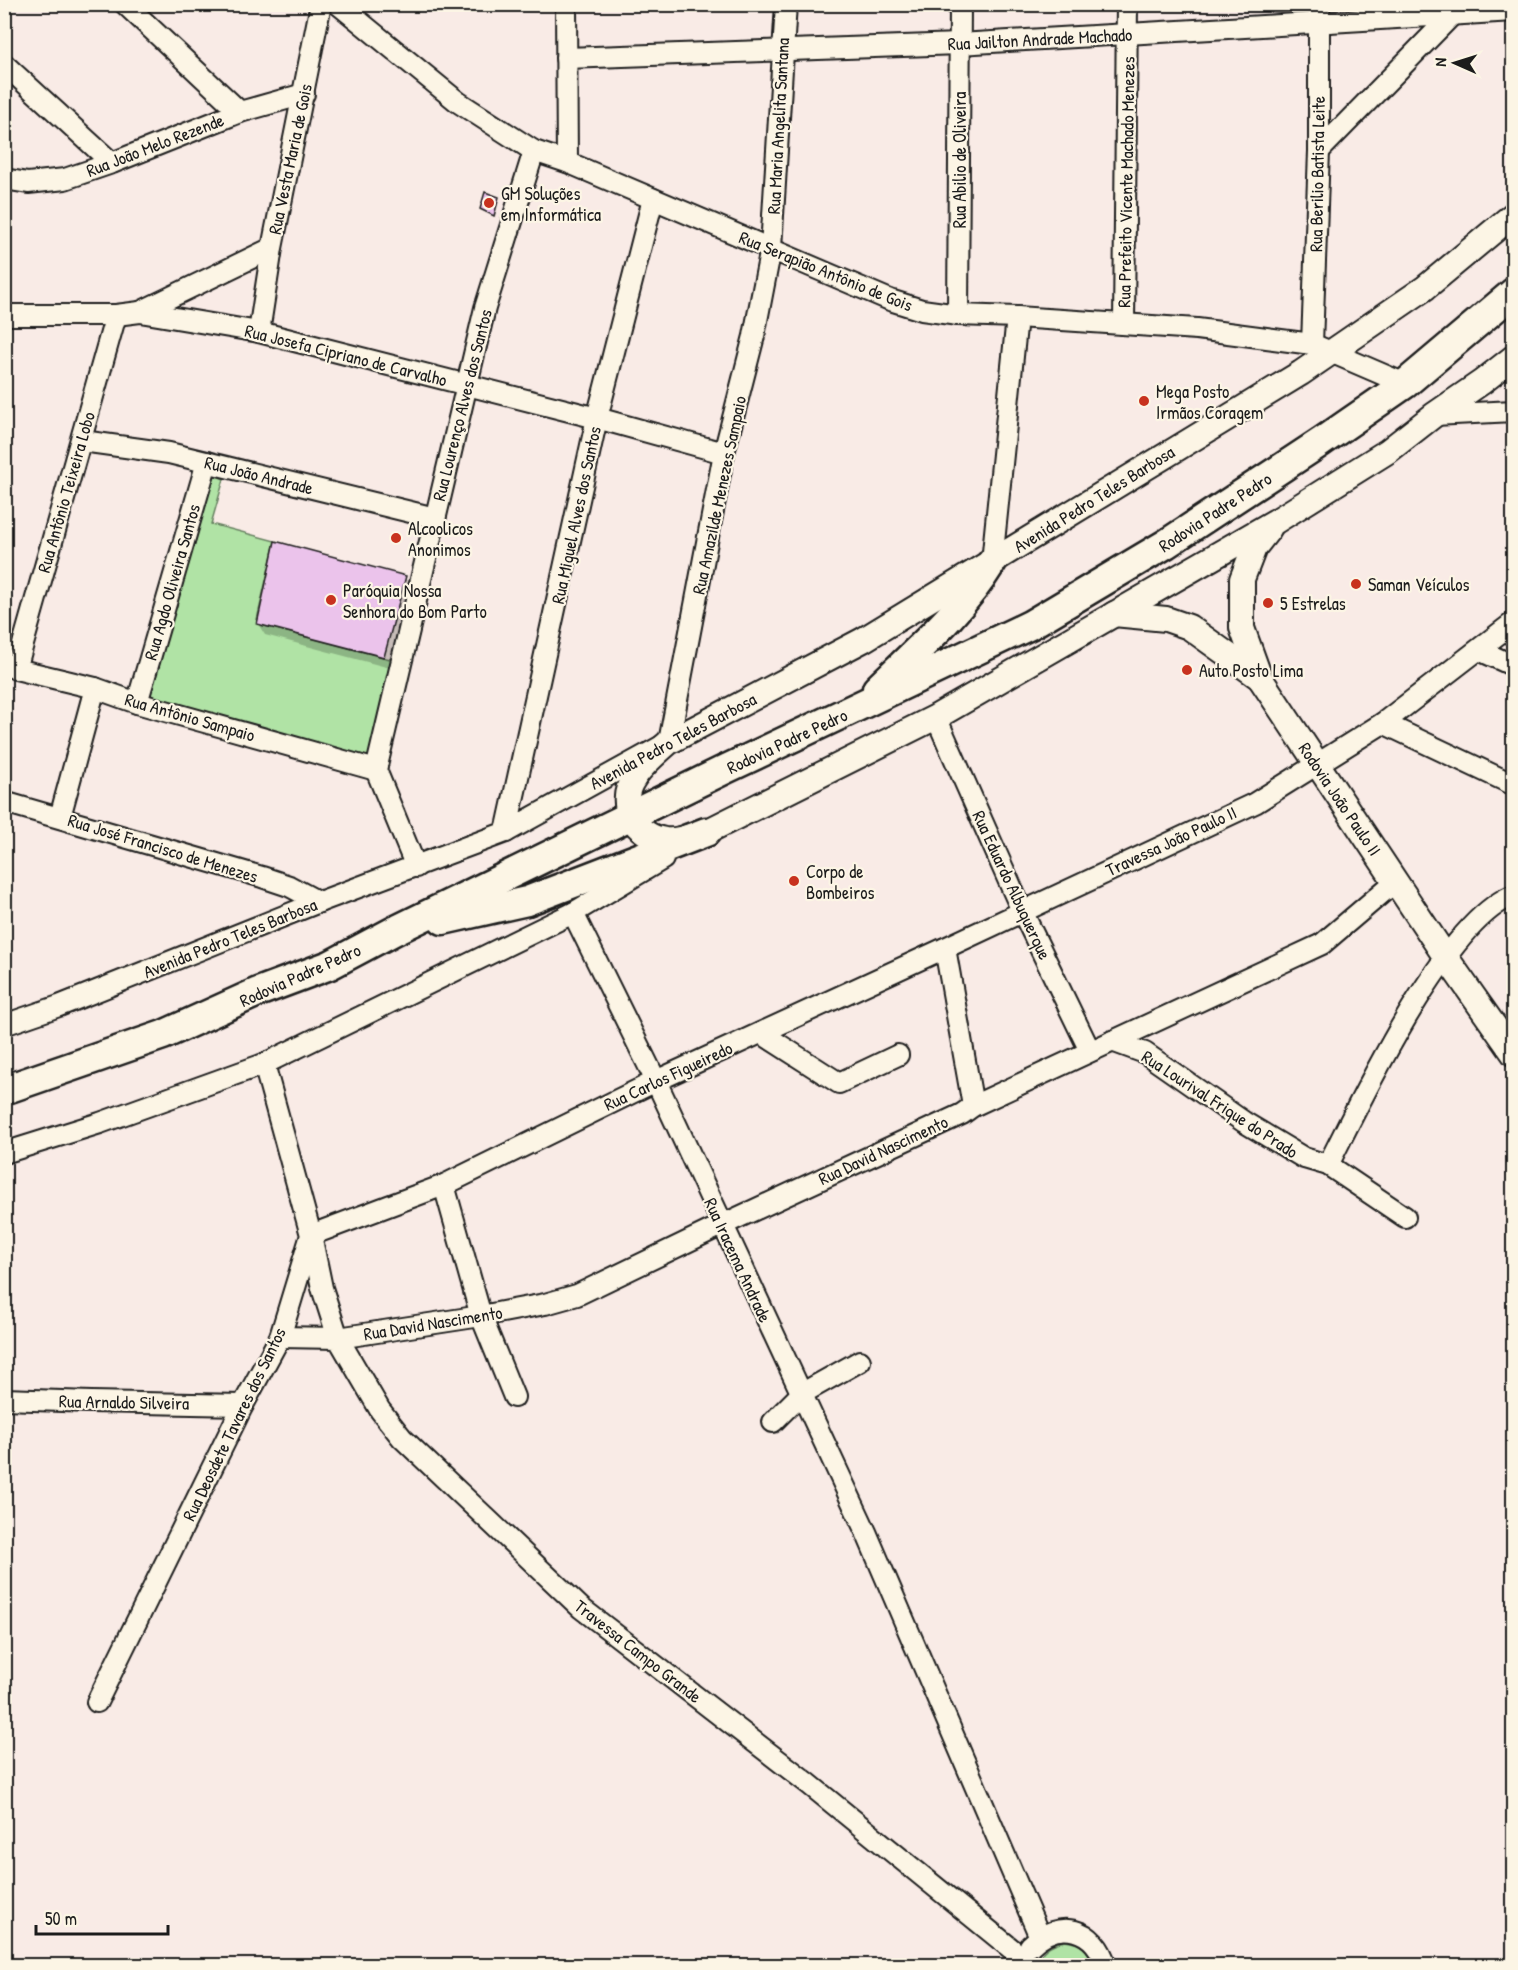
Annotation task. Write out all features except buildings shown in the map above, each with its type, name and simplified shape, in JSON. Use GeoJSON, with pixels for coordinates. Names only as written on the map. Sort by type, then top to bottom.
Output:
{"type":"FeatureCollection","features":[{"type":"Feature","properties":{"kind":"highway","name":"Rodovia Padre Pedro"},"geometry":{"type":"LineString","coordinates":[[4,1090],[164,1035],[258,992],[330,965],[394,931],[1040,619],[1166,544],[1321,442],[1405,384],[1514,292]]}},
{"type":"Feature","properties":{"kind":"highway"},"geometry":{"type":"LineString","coordinates":[[860,706],[939,630],[974,589],[992,562]]}},
{"type":"Feature","properties":{"kind":"highway"},"geometry":{"type":"LineString","coordinates":[[394,931],[527,901],[706,832]]}},
{"type":"Feature","properties":{"kind":"main road","name":"Avenida Pedro Teles Barbosa"},"geometry":{"type":"LineString","coordinates":[[669,742],[864,640],[1301,373],[1321,347],[1425,288],[1514,214]]}},
{"type":"Feature","properties":{"kind":"main road"},"geometry":{"type":"LineString","coordinates":[[669,742],[632,780],[626,796],[630,816],[648,836],[667,840],[706,832],[936,717],[1276,521],[1389,452],[1434,415],[1514,357]]}},
{"type":"Feature","properties":{"kind":"main road"},"geometry":{"type":"LineString","coordinates":[[1260,678],[1242,628],[1242,579],[1254,548],[1276,521]]}},
{"type":"Feature","properties":{"kind":"main road","name":"Rodovia João Paulo II"},"geometry":{"type":"LineString","coordinates":[[1114,614],[1166,619],[1190,627],[1260,678],[1445,956],[1514,1054]]}},
{"type":"Feature","properties":{"kind":"street"},"geometry":{"type":"LineString","coordinates":[[125,4],[240,112]]}},
{"type":"Feature","properties":{"kind":"street","name":"Rua Vesta Maria de Gois"},"geometry":{"type":"LineString","coordinates":[[4,315],[116,315],[140,312],[272,248],[321,4]]}},
{"type":"Feature","properties":{"kind":"street","name":"Rua Serapião Antônio de Gois"},"geometry":{"type":"LineString","coordinates":[[338,4],[458,102],[534,151],[567,162],[890,300],[922,310],[958,315],[1197,329],[1321,347],[1405,384]]}},
{"type":"Feature","properties":{"kind":"street"},"geometry":{"type":"LineString","coordinates":[[566,4],[567,162]]}},
{"type":"Feature","properties":{"kind":"street","name":"Rua Maria Angelita Santana"},"geometry":{"type":"LineString","coordinates":[[771,248],[786,4]]}},
{"type":"Feature","properties":{"kind":"street","name":"Rua Abilio de Oliveira"},"geometry":{"type":"LineString","coordinates":[[958,315],[960,4]]}},
{"type":"Feature","properties":{"kind":"street","name":"Rua Prefeito Vicente Machado Menezes"},"geometry":{"type":"LineString","coordinates":[[1124,324],[1127,4]]}},
{"type":"Feature","properties":{"kind":"street","name":"Rua Berilio Batista Leite"},"geometry":{"type":"LineString","coordinates":[[1319,4],[1321,347]]}},
{"type":"Feature","properties":{"kind":"street","name":"Rua Jailton Andrade Machado"},"geometry":{"type":"LineString","coordinates":[[566,58],[959,44],[1319,24],[1463,12],[1514,11]]}},
{"type":"Feature","properties":{"kind":"street"},"geometry":{"type":"LineString","coordinates":[[1319,151],[1463,12]]}},
{"type":"Feature","properties":{"kind":"street"},"geometry":{"type":"LineString","coordinates":[[4,64],[112,163]]}},
{"type":"Feature","properties":{"kind":"street","name":"Rua João Melo Rezende"},"geometry":{"type":"LineString","coordinates":[[4,179],[28,183],[65,179],[112,163],[240,112],[304,94]]}},
{"type":"Feature","properties":{"kind":"street","name":"Rua Lourenço Alves dos Santos"},"geometry":{"type":"LineString","coordinates":[[376,770],[488,297],[534,151]]}},
{"type":"Feature","properties":{"kind":"street","name":"Rua Miguel Alves dos Santos"},"geometry":{"type":"LineString","coordinates":[[506,832],[597,417],[653,199]]}},
{"type":"Feature","properties":{"kind":"street"},"geometry":{"type":"LineString","coordinates":[[258,332],[272,248]]}},
{"type":"Feature","properties":{"kind":"street","name":"Rua Amazilde Menezes Sampaio"},"geometry":{"type":"LineString","coordinates":[[669,742],[724,453],[754,336],[771,248]]}},
{"type":"Feature","properties":{"kind":"street","name":"Rua Josefa Cipriano de Carvalho"},"geometry":{"type":"LineString","coordinates":[[140,312],[258,332],[597,417],[724,453]]}},
{"type":"Feature","properties":{"kind":"street","name":"Rua Antônio Teixeira Lobo"},"geometry":{"type":"LineString","coordinates":[[10,666],[82,441],[116,315]]}},
{"type":"Feature","properties":{"kind":"street"},"geometry":{"type":"LineString","coordinates":[[992,562],[1017,317]]}},
{"type":"Feature","properties":{"kind":"street"},"geometry":{"type":"LineString","coordinates":[[1434,415],[1514,411]]}},
{"type":"Feature","properties":{"kind":"street","name":"Rua João Andrade"},"geometry":{"type":"LineString","coordinates":[[82,441],[169,453],[435,518]]}},
{"type":"Feature","properties":{"kind":"street","name":"Rua Agdo Oliveira Santos"},"geometry":{"type":"LineString","coordinates":[[137,703],[207,462]]}},
{"type":"Feature","properties":{"kind":"street","name":"Travessa João Paulo II"},"geometry":{"type":"LineString","coordinates":[[1022,911],[1255,803],[1383,723],[1514,622]]}},
{"type":"Feature","properties":{"kind":"street"},"geometry":{"type":"LineString","coordinates":[[1479,650],[1514,666]]}},
{"type":"Feature","properties":{"kind":"street","name":"Rua Antônio Sampaio"},"geometry":{"type":"LineString","coordinates":[[10,666],[376,770]]}},
{"type":"Feature","properties":{"kind":"street"},"geometry":{"type":"LineString","coordinates":[[60,817],[94,688]]}},
{"type":"Feature","properties":{"kind":"street","name":"Rua Eduardo Albuquerque"},"geometry":{"type":"LineString","coordinates":[[936,717],[1022,911],[1090,1051]]}},
{"type":"Feature","properties":{"kind":"street"},"geometry":{"type":"LineString","coordinates":[[1383,723],[1514,785]]}},
{"type":"Feature","properties":{"kind":"street","name":"Avenida Pedro Teles Barbosa"},"geometry":{"type":"LineString","coordinates":[[4,1025],[59,1006],[319,902],[506,832],[669,742]]}},
{"type":"Feature","properties":{"kind":"street"},"geometry":{"type":"LineString","coordinates":[[376,770],[416,867]]}},
{"type":"Feature","properties":{"kind":"street","name":"Rua José Francisco de Menezes"},"geometry":{"type":"LineString","coordinates":[[4,802],[262,877],[290,886],[319,902]]}},
{"type":"Feature","properties":{"kind":"street"},"geometry":{"type":"LineString","coordinates":[[4,1154],[100,1123],[264,1064],[573,913],[706,832]]}},
{"type":"Feature","properties":{"kind":"street","name":"Rua David Nascimento"},"geometry":{"type":"LineString","coordinates":[[338,1338],[481,1316],[545,1304],[577,1295],[962,1114],[973,1106],[1322,944],[1396,881]]}},
{"type":"Feature","properties":{"kind":"street"},"geometry":{"type":"LineString","coordinates":[[1328,1165],[1384,1057],[1445,956],[1487,910],[1514,895]]}},
{"type":"Feature","properties":{"kind":"street","name":"Rua Carlos Figueiredo"},"geometry":{"type":"LineString","coordinates":[[311,1235],[444,1185],[656,1081],[1022,911]]}},
{"type":"Feature","properties":{"kind":"street","name":"Rua Iracema Andrade"},"geometry":{"type":"LineString","coordinates":[[573,913],[656,1081],[866,1532],[1040,1937]]}},
{"type":"Feature","properties":{"kind":"street"},"geometry":{"type":"LineString","coordinates":[[945,948],[973,1106]]}},
{"type":"Feature","properties":{"kind":"street"},"geometry":{"type":"LineString","coordinates":[[760,1033],[839,1083],[898,1055]]}},
{"type":"Feature","properties":{"kind":"street","name":"Rua Lourival Frique do Prado"},"geometry":{"type":"LineString","coordinates":[[1112,1041],[1145,1053],[1244,1122],[1288,1149],[1312,1161],[1328,1165],[1405,1217]]}},
{"type":"Feature","properties":{"kind":"street"},"geometry":{"type":"LineString","coordinates":[[264,1064],[311,1235]]}},
{"type":"Feature","properties":{"kind":"street"},"geometry":{"type":"LineString","coordinates":[[444,1185],[481,1316],[514,1397]]}},
{"type":"Feature","properties":{"kind":"street","name":"Rua Deosdete Tavares dos Santos"},"geometry":{"type":"LineString","coordinates":[[97,1702],[243,1405],[280,1337],[311,1235]]}},
{"type":"Feature","properties":{"kind":"street","name":"Travessa Campo Grande"},"geometry":{"type":"LineString","coordinates":[[311,1235],[322,1287],[338,1338],[380,1410],[402,1438],[581,1608],[809,1784],[1023,1962]]}},
{"type":"Feature","properties":{"kind":"street"},"geometry":{"type":"LineString","coordinates":[[280,1337],[338,1338]]}},
{"type":"Feature","properties":{"kind":"street"},"geometry":{"type":"LineString","coordinates":[[773,1422],[801,1394],[860,1361]]}},
{"type":"Feature","properties":{"kind":"street","name":"Rua Arnaldo Silveira"},"geometry":{"type":"LineString","coordinates":[[4,1399],[243,1405]]}},
{"type":"Feature","properties":{"kind":"street"},"geometry":{"type":"LineString","coordinates":[[1023,1962],[1030,1946],[1040,1937],[1052,1931],[1066,1929],[1081,1932],[1092,1940],[1101,1951],[1106,1965]]}},
{"type":"Feature","properties":{"kind":"green space"},"geometry":{"type":"Polygon","coordinates":[[[215,475],[224,479],[211,524],[275,541],[256,624],[394,660],[372,761],[140,703],[215,475]]]}},
{"type":"Feature","properties":{"kind":"green space"},"geometry":{"type":"Polygon","coordinates":[[[1065,1941],[1084,1948],[1091,1956],[1095,1966],[1036,1966],[1046,1949],[1065,1941]]]}},
{"type":"Feature","properties":{"kind":"place","name":"GM Soluções em Informática"},"geometry":{"type":"Point","coordinates":[489,203]}},
{"type":"Feature","properties":{"kind":"place","name":"Mega Posto Irmãos Coragem"},"geometry":{"type":"Point","coordinates":[1144,401]}},
{"type":"Feature","properties":{"kind":"place","name":"Alcoolicos Anonimos"},"geometry":{"type":"Point","coordinates":[396,538]}},
{"type":"Feature","properties":{"kind":"place","name":"Saman Veículos"},"geometry":{"type":"Point","coordinates":[1356,584]}},
{"type":"Feature","properties":{"kind":"place","name":"Paróquia Nossa Senhora do Bom Parto"},"geometry":{"type":"Point","coordinates":[331,600]}},
{"type":"Feature","properties":{"kind":"place","name":"5 Estrelas"},"geometry":{"type":"Point","coordinates":[1268,603]}},
{"type":"Feature","properties":{"kind":"place","name":"Auto Posto Lima"},"geometry":{"type":"Point","coordinates":[1187,670]}},
{"type":"Feature","properties":{"kind":"place","name":"Corpo de Bombeiros"},"geometry":{"type":"Point","coordinates":[794,881]}}]}
